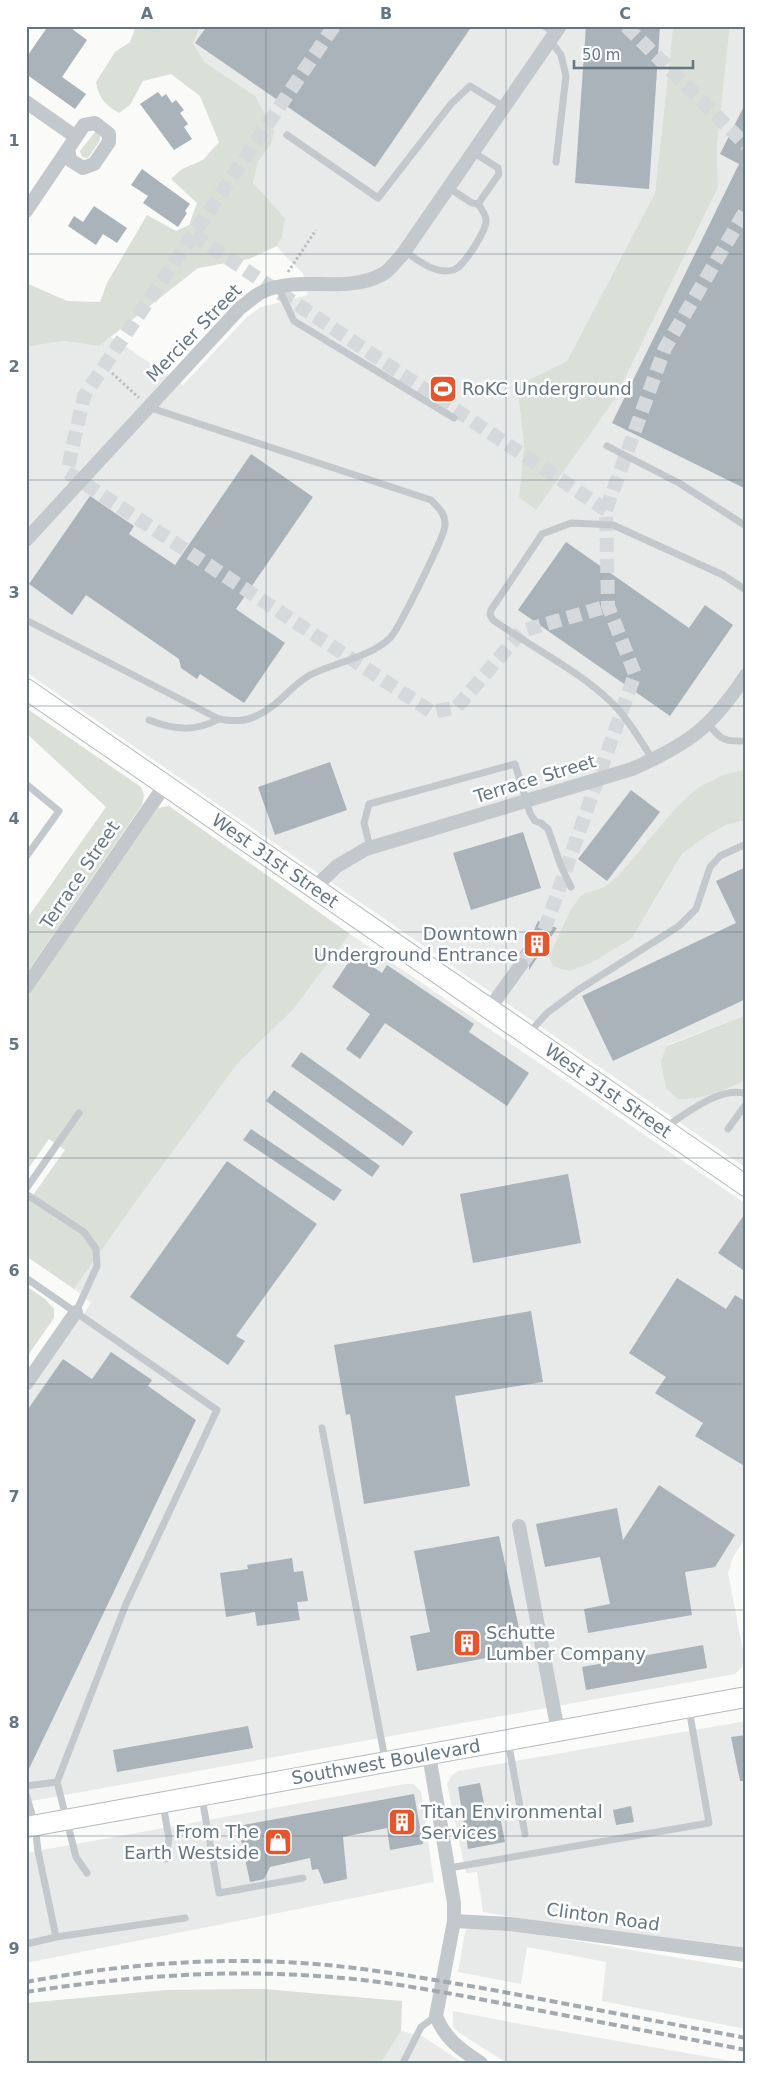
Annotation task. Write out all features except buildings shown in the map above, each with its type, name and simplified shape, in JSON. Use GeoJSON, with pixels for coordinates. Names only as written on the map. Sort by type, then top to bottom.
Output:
{"type":"FeatureCollection","features":[{"type":"Feature","properties":{"kind":"main road","name":"West 31st Street"},"geometry":{"type":"LineString","coordinates":[[26,689],[746,1186]]}},
{"type":"Feature","properties":{"kind":"main road","name":"Southwest Boulevard"},"geometry":{"type":"LineString","coordinates":[[31,1826],[66,1818],[746,1697]]}},
{"type":"Feature","properties":{"kind":"street","name":"Mercier Street"},"geometry":{"type":"LineString","coordinates":[[26,540],[240,308],[261,292],[282,282],[299,284],[354,284],[384,274],[404,252],[449,188],[553,32]]}},
{"type":"Feature","properties":{"kind":"street"},"geometry":{"type":"LineString","coordinates":[[26,102],[72,143],[26,211]]}},
{"type":"Feature","properties":{"kind":"street","name":"Terrace Street"},"geometry":{"type":"LineString","coordinates":[[314,888],[337,866],[370,847],[632,769],[669,753],[702,730],[742,690],[746,675]]}},
{"type":"Feature","properties":{"kind":"street","name":"Terrace Street"},"geometry":{"type":"LineString","coordinates":[[26,987],[165,785]]}},
{"type":"Feature","properties":{"kind":"street"},"geometry":{"type":"LineString","coordinates":[[489,1009],[522,965]]}},
{"type":"Feature","properties":{"kind":"street"},"geometry":{"type":"LineString","coordinates":[[26,1384],[76,1312]]}},
{"type":"Feature","properties":{"kind":"street"},"geometry":{"type":"LineString","coordinates":[[519,1526],[558,1731]]}},
{"type":"Feature","properties":{"kind":"street"},"geometry":{"type":"LineString","coordinates":[[429,1754],[453,1889],[454,1921],[436,2016],[441,2028],[455,2046],[481,2063]]}},
{"type":"Feature","properties":{"kind":"street","name":"Clinton Road"},"geometry":{"type":"LineString","coordinates":[[454,1921],[510,1924],[746,1955]]}},
{"type":"Feature","properties":{"kind":"lane"},"geometry":{"type":"LineString","coordinates":[[553,32],[566,76],[556,162]]}},
{"type":"Feature","properties":{"kind":"lane"},"geometry":{"type":"LineString","coordinates":[[287,135],[378,198],[451,104],[470,86],[504,107]]}},
{"type":"Feature","properties":{"kind":"lane"},"geometry":{"type":"LineString","coordinates":[[474,152],[498,168],[498,174],[478,204]]}},
{"type":"Feature","properties":{"kind":"lane"},"geometry":{"type":"LineString","coordinates":[[404,252],[427,266],[441,270],[454,270],[462,265],[486,228],[487,218],[478,204],[472,203],[449,188]]}},
{"type":"Feature","properties":{"kind":"lane"},"geometry":{"type":"LineString","coordinates":[[282,282],[294,321],[454,418]]}},
{"type":"Feature","properties":{"kind":"lane"},"geometry":{"type":"LineString","coordinates":[[26,620],[219,719],[237,722],[268,711],[293,686],[311,675],[378,647],[391,637],[413,598],[445,526],[442,512],[431,500],[413,492],[148,408]]}},
{"type":"Feature","properties":{"kind":"lane"},"geometry":{"type":"LineString","coordinates":[[606,446],[679,483],[746,526]]}},
{"type":"Feature","properties":{"kind":"lane"},"geometry":{"type":"LineString","coordinates":[[653,760],[630,725],[611,701],[582,679],[493,620],[490,615],[491,610],[542,534],[571,523],[613,525],[723,575],[746,590]]}},
{"type":"Feature","properties":{"kind":"lane"},"geometry":{"type":"LineString","coordinates":[[149,720],[172,727],[191,728],[206,726],[219,719]]}},
{"type":"Feature","properties":{"kind":"lane"},"geometry":{"type":"LineString","coordinates":[[708,724],[718,737],[729,741],[742,741]]}},
{"type":"Feature","properties":{"kind":"lane"},"geometry":{"type":"LineString","coordinates":[[370,847],[364,823],[369,804],[515,764],[530,813],[535,821],[548,829],[570,887]]}},
{"type":"Feature","properties":{"kind":"lane"},"geometry":{"type":"LineString","coordinates":[[26,784],[59,811],[26,857]]}},
{"type":"Feature","properties":{"kind":"lane"},"geometry":{"type":"LineString","coordinates":[[527,1035],[547,1013],[578,990],[679,926],[696,909],[710,867],[720,856],[746,844]]}},
{"type":"Feature","properties":{"kind":"lane"},"geometry":{"type":"LineString","coordinates":[[664,1129],[693,1109],[725,1093],[739,1091],[746,1094]]}},
{"type":"Feature","properties":{"kind":"lane"},"geometry":{"type":"LineString","coordinates":[[728,1129],[746,1104]]}},
{"type":"Feature","properties":{"kind":"lane"},"geometry":{"type":"LineString","coordinates":[[26,1189],[79,1113]]}},
{"type":"Feature","properties":{"kind":"lane"},"geometry":{"type":"LineString","coordinates":[[26,1194],[84,1232],[96,1248],[97,1266],[76,1312]]}},
{"type":"Feature","properties":{"kind":"lane"},"geometry":{"type":"LineString","coordinates":[[26,1278],[217,1410],[126,1604],[57,1782],[76,1858],[87,1873]]}},
{"type":"Feature","properties":{"kind":"lane"},"geometry":{"type":"LineString","coordinates":[[322,1428],[385,1762]]}},
{"type":"Feature","properties":{"kind":"lane"},"geometry":{"type":"LineString","coordinates":[[449,1868],[709,1823],[688,1708]]}},
{"type":"Feature","properties":{"kind":"lane"},"geometry":{"type":"LineString","coordinates":[[508,1740],[525,1834]]}},
{"type":"Feature","properties":{"kind":"lane"},"geometry":{"type":"LineString","coordinates":[[26,1786],[57,1782]]}},
{"type":"Feature","properties":{"kind":"lane"},"geometry":{"type":"LineString","coordinates":[[26,1794],[31,1826],[56,1938]]}},
{"type":"Feature","properties":{"kind":"lane"},"geometry":{"type":"LineString","coordinates":[[201,1794],[219,1893],[303,1878]]}},
{"type":"Feature","properties":{"kind":"lane"},"geometry":{"type":"LineString","coordinates":[[162,1801],[168,1838],[166,1859]]}},
{"type":"Feature","properties":{"kind":"lane"},"geometry":{"type":"LineString","coordinates":[[26,1944],[185,1918]]}},
{"type":"Feature","properties":{"kind":"lane"},"geometry":{"type":"LineString","coordinates":[[403,2063],[421,2027],[436,2016]]}},
{"type":"Feature","properties":{"kind":"path"},"geometry":{"type":"LineString","coordinates":[[282,282],[316,230]]}},
{"type":"Feature","properties":{"kind":"path"},"geometry":{"type":"LineString","coordinates":[[112,372],[148,408]]}},
{"type":"Feature","properties":{"kind":"shaded area"},"geometry":{"type":"Polygon","coordinates":[[[136,26],[200,26],[193,43],[204,62],[255,96],[274,131],[271,144],[258,162],[253,183],[285,218],[282,237],[277,246],[249,259],[198,268],[99,346],[63,341],[26,347],[26,283],[67,301],[100,302],[107,283],[147,215],[176,231],[189,225],[197,203],[171,179],[182,169],[203,160],[219,142],[200,96],[171,74],[143,81],[130,105],[119,113],[103,100],[96,82],[115,52],[130,42],[136,26]]]}},
{"type":"Feature","properties":{"kind":"shaded area"},"geometry":{"type":"Polygon","coordinates":[[[197,26],[673,26],[655,193],[567,361],[517,386],[524,444],[519,497],[718,187],[717,146],[730,26],[746,26],[746,769],[723,775],[673,811],[618,876],[604,887],[582,894],[648,912],[682,854],[705,837],[726,825],[746,820],[746,1015],[667,1045],[724,1091],[746,1080],[746,1168],[26,672],[26,347],[63,341],[99,346],[111,337],[183,385],[247,317],[261,307],[308,295],[303,273],[277,246],[282,237],[285,218],[253,184],[258,162],[271,144],[204,62],[183,46],[197,26]]]}},
{"type":"Feature","properties":{"kind":"shaded area"},"geometry":{"type":"Polygon","coordinates":[[[673,26],[730,26],[717,146],[718,187],[614,400],[536,510],[519,497],[524,444],[517,386],[567,361],[655,193],[673,26]]]}},
{"type":"Feature","properties":{"kind":"shaded area"},"geometry":{"type":"Polygon","coordinates":[[[95,132],[100,135],[100,140],[88,158],[82,157],[80,151],[95,132]]]}},
{"type":"Feature","properties":{"kind":"shaded area"},"geometry":{"type":"Polygon","coordinates":[[[26,708],[141,787],[144,795],[142,805],[26,974],[26,920],[106,807],[26,733],[26,708]]]}},
{"type":"Feature","properties":{"kind":"shaded area"},"geometry":{"type":"Polygon","coordinates":[[[746,769],[746,820],[726,825],[705,837],[682,854],[632,938],[591,963],[569,971],[553,966],[549,957],[570,911],[582,894],[604,887],[618,876],[673,811],[696,789],[723,775],[746,769]]]}},
{"type":"Feature","properties":{"kind":"shaded area"},"geometry":{"type":"Polygon","coordinates":[[[169,806],[350,934],[293,1010],[238,1063],[74,1289],[26,1256],[26,1205],[65,1150],[49,1139],[26,1172],[26,998],[158,808],[169,806]]]}},
{"type":"Feature","properties":{"kind":"shaded area"},"geometry":{"type":"Polygon","coordinates":[[[350,934],[746,1204],[746,1537],[733,1557],[728,1573],[744,1656],[742,1667],[735,1674],[26,1802],[26,1396],[91,1303],[74,1289],[238,1063],[293,1010],[350,934]]]}},
{"type":"Feature","properties":{"kind":"shaded area"},"geometry":{"type":"Polygon","coordinates":[[[746,1015],[746,1080],[713,1094],[687,1099],[678,1099],[666,1088],[661,1061],[667,1046],[746,1015]]]}},
{"type":"Feature","properties":{"kind":"shaded area"},"geometry":{"type":"Polygon","coordinates":[[[26,1286],[45,1299],[54,1309],[54,1318],[26,1358],[26,1286]]]}},
{"type":"Feature","properties":{"kind":"shaded area"},"geometry":{"type":"Polygon","coordinates":[[[746,1721],[746,1956],[483,1912],[477,1872],[466,1873],[447,1784],[451,1776],[458,1771],[746,1721]]]}},
{"type":"Feature","properties":{"kind":"shaded area"},"geometry":{"type":"Polygon","coordinates":[[[405,1784],[414,1784],[421,1792],[434,1882],[26,1963],[26,1853],[405,1784]]]}},
{"type":"Feature","properties":{"kind":"shaded area"},"geometry":{"type":"Polygon","coordinates":[[[479,1925],[746,1969],[746,2029],[602,2001],[606,1962],[527,1947],[521,1984],[458,1972],[467,1928],[479,1925]]]}},
{"type":"Feature","properties":{"kind":"shaded area"},"geometry":{"type":"Polygon","coordinates":[[[264,1989],[402,2001],[401,2031],[381,2063],[26,2063],[26,2003],[166,1990],[264,1989]]]}},
{"type":"Feature","properties":{"kind":"shaded area"},"geometry":{"type":"Polygon","coordinates":[[[453,2011],[743,2063],[669,2063],[661,2061],[660,2063],[507,2063],[453,2027],[453,2011]]]}},
{"type":"Feature","properties":{"kind":"shaded area"},"geometry":{"type":"Polygon","coordinates":[[[401,2031],[422,2036],[463,2063],[381,2063],[401,2031]]]}},
{"type":"Feature","properties":{"kind":"tunnel"},"geometry":{"type":"LineString","coordinates":[[334,26],[84,396],[67,472],[432,712],[457,707],[522,631],[608,606]]}},
{"type":"Feature","properties":{"kind":"tunnel"},"geometry":{"type":"LineString","coordinates":[[626,26],[746,145]]}},
{"type":"Feature","properties":{"kind":"tunnel"},"geometry":{"type":"LineString","coordinates":[[521,965],[544,931],[635,674],[608,606],[606,510],[665,348],[746,210]]}},
{"type":"Feature","properties":{"kind":"tunnel"},"geometry":{"type":"LineString","coordinates":[[193,235],[606,510]]}},
{"type":"Feature","properties":{"kind":"railway"},"geometry":{"type":"LineString","coordinates":[[26,1982],[58,1976],[186,1962],[251,1961],[310,1964],[362,1969],[441,1981],[746,2038]]}},
{"type":"Feature","properties":{"kind":"railway"},"geometry":{"type":"LineString","coordinates":[[26,1992],[135,1978],[207,1974],[280,1974],[343,1978],[396,1984],[448,1993],[746,2050]]}},
{"type":"Feature","properties":{"kind":"place","name":"RoKC Underground"},"geometry":{"type":"Point","coordinates":[443,389]}},
{"type":"Feature","properties":{"kind":"place","name":"Downtown Underground Entrance"},"geometry":{"type":"Point","coordinates":[537,944]}},
{"type":"Feature","properties":{"kind":"place","name":"Schutte Lumber Company"},"geometry":{"type":"Point","coordinates":[467,1643]}},
{"type":"Feature","properties":{"kind":"place","name":"Titan Environmental Services"},"geometry":{"type":"Point","coordinates":[402,1822]}},
{"type":"Feature","properties":{"kind":"place","name":"From The Earth Westside"},"geometry":{"type":"Point","coordinates":[278,1842]}}]}
